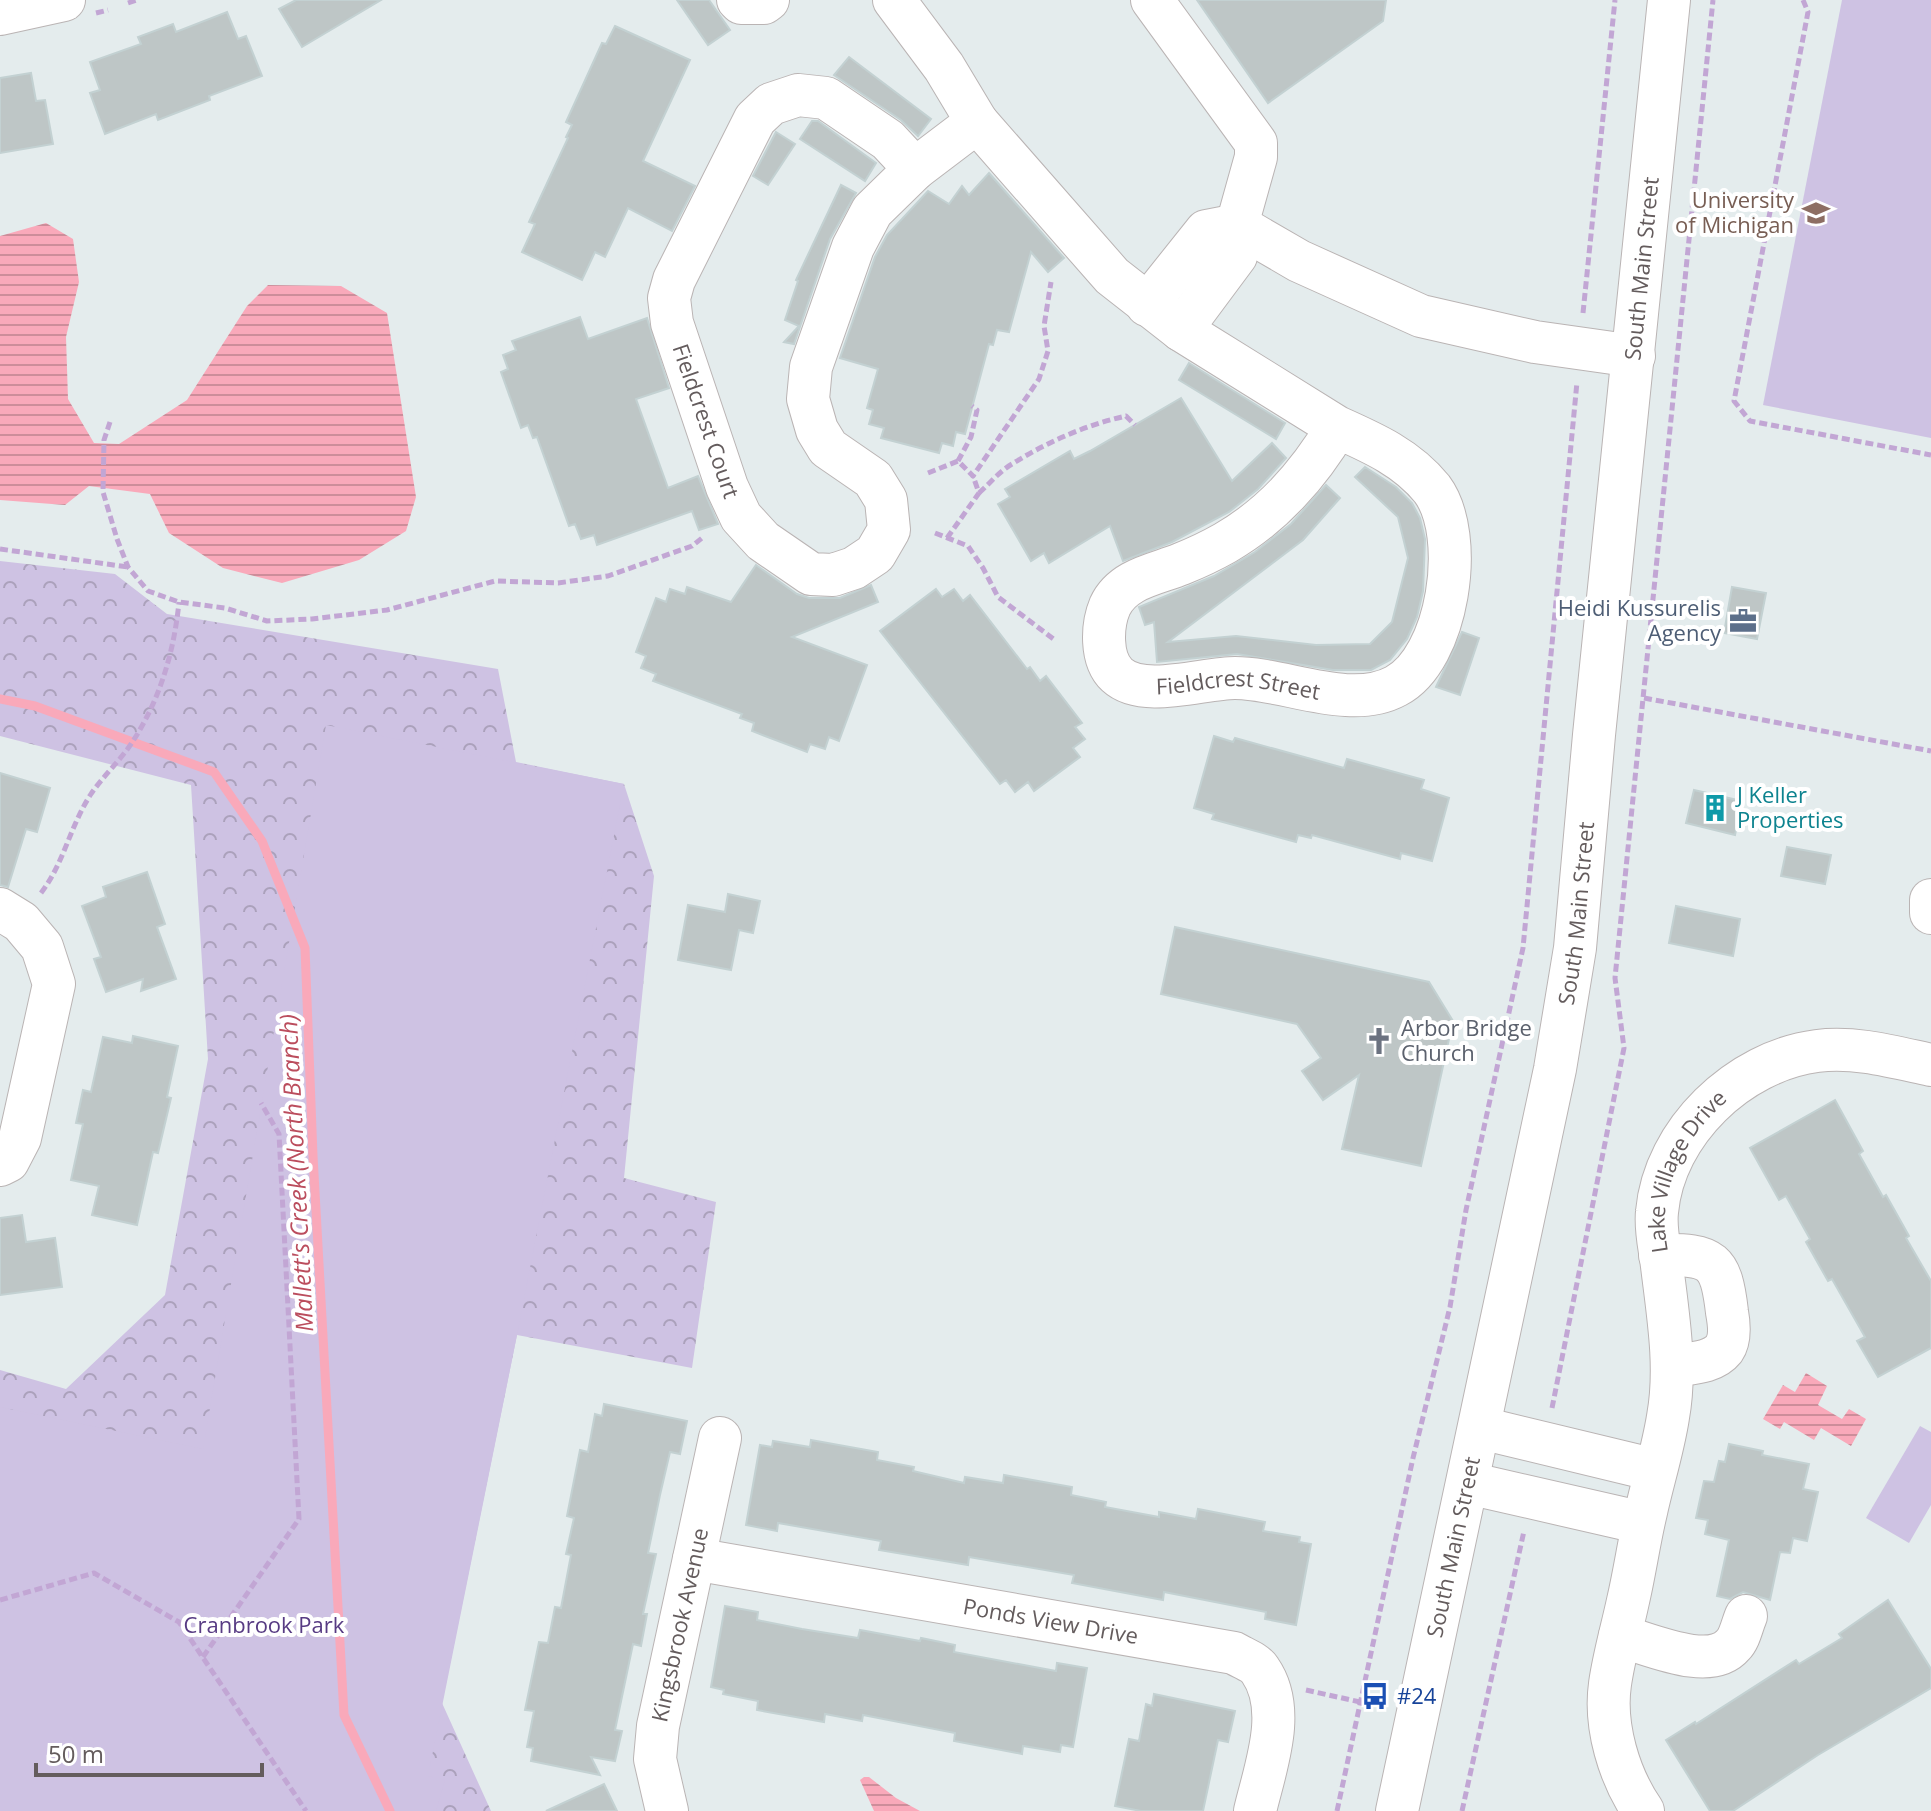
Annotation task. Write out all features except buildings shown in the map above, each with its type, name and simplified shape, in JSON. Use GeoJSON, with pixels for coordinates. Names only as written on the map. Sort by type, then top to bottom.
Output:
{"type":"FeatureCollection","features":[{"type":"Feature","properties":{"kind":"street"},"geometry":{"type":"LineString","coordinates":[[0,14],[64,0]]}},
{"type":"Feature","properties":{"kind":"street"},"geometry":{"type":"LineString","coordinates":[[738,0],[741,3],[764,3],[768,0]]}},
{"type":"Feature","properties":{"kind":"street"},"geometry":{"type":"LineString","coordinates":[[894,0],[944,67],[977,122],[1112,276],[1147,305],[1206,231],[1237,225],[1299,261],[1421,316],[1535,342],[1634,356]]}},
{"type":"Feature","properties":{"kind":"street"},"geometry":{"type":"LineString","coordinates":[[1152,0],[1256,143],[1256,157],[1237,225],[1236,256],[1181,330]]}},
{"type":"Feature","properties":{"kind":"street","name":"South Main Street"},"geometry":{"type":"LineString","coordinates":[[1397,1811],[1481,1428],[1555,1069],[1575,948],[1669,0]]}},
{"type":"Feature","properties":{"kind":"street","name":"Fieldcrest Court"},"geometry":{"type":"LineString","coordinates":[[915,169],[888,140],[826,98],[798,95],[771,104],[755,119],[674,280],[669,298],[672,323],[727,487],[741,517],[763,541],[811,574],[833,575],[854,568],[875,554],[889,530],[886,500],[873,479],[828,448],[816,427],[808,399],[811,367],[853,247],[872,211],[915,169],[977,122]]}},
{"type":"Feature","properties":{"kind":"street","name":"Fieldcrest Street"},"geometry":{"type":"LineString","coordinates":[[1147,305],[1181,330],[1337,427],[1383,447],[1412,468],[1433,491],[1445,517],[1451,569],[1436,635],[1428,655],[1409,678],[1393,688],[1362,696],[1234,678],[1140,685],[1117,675],[1109,663],[1104,644],[1105,623],[1111,603],[1125,588],[1143,577],[1179,565],[1225,543],[1261,519],[1320,456],[1337,427]]}},
{"type":"Feature","properties":{"kind":"street"},"geometry":{"type":"LineString","coordinates":[[1931,900],[1931,913]]}},
{"type":"Feature","properties":{"kind":"street"},"geometry":{"type":"LineString","coordinates":[[0,909],[21,922],[42,947],[54,984],[20,1138],[8,1161],[0,1165]]}},
{"type":"Feature","properties":{"kind":"street","name":"Lake Village Drive"},"geometry":{"type":"LineString","coordinates":[[1643,1811],[1619,1763],[1611,1725],[1610,1687],[1643,1523],[1669,1416],[1672,1366],[1657,1237],[1657,1209],[1668,1171],[1684,1136],[1701,1113],[1742,1080],[1789,1058],[1818,1051],[1877,1054],[1931,1065]]}},
{"type":"Feature","properties":{"kind":"street"},"geometry":{"type":"LineString","coordinates":[[1660,1255],[1693,1254],[1711,1264],[1723,1278],[1730,1328],[1725,1348],[1708,1360],[1672,1366]]}},
{"type":"Feature","properties":{"kind":"street"},"geometry":{"type":"LineString","coordinates":[[1481,1428],[1655,1470]]}},
{"type":"Feature","properties":{"kind":"street","name":"Kingsbrook Avenue"},"geometry":{"type":"LineString","coordinates":[[667,1811],[655,1759],[658,1726],[720,1438]]}},
{"type":"Feature","properties":{"kind":"street"},"geometry":{"type":"LineString","coordinates":[[1468,1483],[1643,1523]]}},
{"type":"Feature","properties":{"kind":"street","name":"Ponds View Drive"},"geometry":{"type":"LineString","coordinates":[[694,1559],[1234,1653],[1259,1667],[1272,1696]]}},
{"type":"Feature","properties":{"kind":"street"},"geometry":{"type":"LineString","coordinates":[[1620,1636],[1697,1657],[1720,1656],[1735,1644],[1746,1616]]}},
{"type":"Feature","properties":{"kind":"street"},"geometry":{"type":"LineString","coordinates":[[1255,1811],[1274,1725],[1272,1696]]}},
{"type":"Feature","properties":{"kind":"path"},"geometry":{"type":"LineString","coordinates":[[128,3],[137,0]]}},
{"type":"Feature","properties":{"kind":"path"},"geometry":{"type":"LineString","coordinates":[[1584,304],[1615,0]]}},
{"type":"Feature","properties":{"kind":"path"},"geometry":{"type":"LineString","coordinates":[[1803,0],[1808,12],[1734,401],[1750,421],[1931,455]]}},
{"type":"Feature","properties":{"kind":"path"},"geometry":{"type":"LineString","coordinates":[[973,476],[1039,379],[1048,351],[1044,326],[1051,282]]}},
{"type":"Feature","properties":{"kind":"path"},"geometry":{"type":"LineString","coordinates":[[1337,1811],[1413,1458],[1450,1307],[1466,1210],[1523,948],[1577,380]]}},
{"type":"Feature","properties":{"kind":"path"},"geometry":{"type":"LineString","coordinates":[[928,473],[958,461],[971,437],[977,410],[972,406]]}},
{"type":"Feature","properties":{"kind":"path"},"geometry":{"type":"LineString","coordinates":[[947,538],[979,493],[1009,465],[1054,441],[1104,421],[1126,416],[1135,425]]}},
{"type":"Feature","properties":{"kind":"path"},"geometry":{"type":"LineString","coordinates":[[110,422],[104,440],[103,492],[128,567],[148,591],[179,602],[225,608],[267,621],[387,610],[495,581],[558,583],[608,576],[692,546],[702,538]]}},
{"type":"Feature","properties":{"kind":"path"},"geometry":{"type":"LineString","coordinates":[[958,461],[973,476],[979,493]]}},
{"type":"Feature","properties":{"kind":"path"},"geometry":{"type":"LineString","coordinates":[[935,533],[968,546],[998,597],[1056,641]]}},
{"type":"Feature","properties":{"kind":"path"},"geometry":{"type":"LineString","coordinates":[[0,549],[128,567]]}},
{"type":"Feature","properties":{"kind":"path"},"geometry":{"type":"LineString","coordinates":[[39,896],[54,876],[90,796],[132,742],[161,687],[175,639],[179,602]]}},
{"type":"Feature","properties":{"kind":"path"},"geometry":{"type":"LineString","coordinates":[[1644,698],[1931,751]]}},
{"type":"Feature","properties":{"kind":"path"},"geometry":{"type":"LineString","coordinates":[[203,1657],[299,1519],[279,1134],[261,1103]]}},
{"type":"Feature","properties":{"kind":"path"},"geometry":{"type":"LineString","coordinates":[[0,1600],[94,1573],[179,1622],[306,1811]]}},
{"type":"Feature","properties":{"kind":"path"},"geometry":{"type":"LineString","coordinates":[[1272,1696],[1291,1687],[1360,1702]]}},
{"type":"Feature","properties":{"kind":"green space"},"geometry":{"type":"Polygon","coordinates":[[[1842,0],[1931,0],[1931,438],[1763,405],[1842,0]]]}},
{"type":"Feature","properties":{"kind":"green space","name":"Cranbrook Park"},"geometry":{"type":"Polygon","coordinates":[[[0,561],[115,574],[167,614],[498,669],[516,762],[624,784],[654,876],[624,1178],[716,1202],[692,1368],[517,1335],[442,1703],[491,1811],[0,1811],[0,1370],[66,1389],[165,1295],[208,1059],[191,785],[0,736],[0,561]]]}},
{"type":"Feature","properties":{"kind":"green space","name":"Cranbrook Park"},"geometry":{"type":"Polygon","coordinates":[[[326,725],[624,784],[428,1776],[445,1780],[436,1811],[0,1811],[0,1407],[203,1449],[326,725]]]}},
{"type":"Feature","properties":{"kind":"green space"},"geometry":{"type":"Polygon","coordinates":[[[1920,1426],[1931,1432],[1931,1505],[1909,1543],[1866,1518],[1920,1426]]]}},
{"type":"Feature","properties":{"kind":"shaded area"},"geometry":{"type":"Polygon","coordinates":[[[46,223],[73,239],[79,282],[66,337],[68,399],[94,443],[119,444],[187,400],[247,306],[268,285],[341,286],[387,313],[416,497],[406,531],[359,560],[282,583],[223,568],[169,533],[150,494],[89,486],[65,505],[0,500],[0,236],[46,223]]]}},
{"type":"Feature","properties":{"kind":"shaded area"},"geometry":{"type":"Polygon","coordinates":[[[1806,1373],[1827,1386],[1818,1405],[1842,1419],[1849,1409],[1866,1419],[1851,1446],[1821,1428],[1814,1440],[1784,1422],[1780,1429],[1763,1419],[1783,1385],[1795,1392],[1806,1373]]]}},
{"type":"Feature","properties":{"kind":"shaded area"},"geometry":{"type":"Polygon","coordinates":[[[869,1777],[896,1798],[920,1811],[874,1811],[860,1780],[869,1777]]]}},
{"type":"Feature","properties":{"kind":"waterway","name":"Mallett's Creek (North Branch)"},"geometry":{"type":"LineString","coordinates":[[0,699],[35,706],[214,772],[262,841],[305,948],[313,1156],[344,1715],[390,1811]]}},
{"type":"Feature","properties":{"kind":"place","name":"University of Michigan"},"geometry":{"type":"Point","coordinates":[1816,213]}},
{"type":"Feature","properties":{"kind":"place","name":"Heidi Kussurelis Agency"},"geometry":{"type":"Point","coordinates":[1743,621]}},
{"type":"Feature","properties":{"kind":"place","name":"J Keller Properties"},"geometry":{"type":"Point","coordinates":[1715,808]}},
{"type":"Feature","properties":{"kind":"place","name":"Arbor Bridge Church"},"geometry":{"type":"Point","coordinates":[1379,1041]}},
{"type":"Feature","properties":{"kind":"place","name":"#24"},"geometry":{"type":"Point","coordinates":[1375,1696]}}]}
